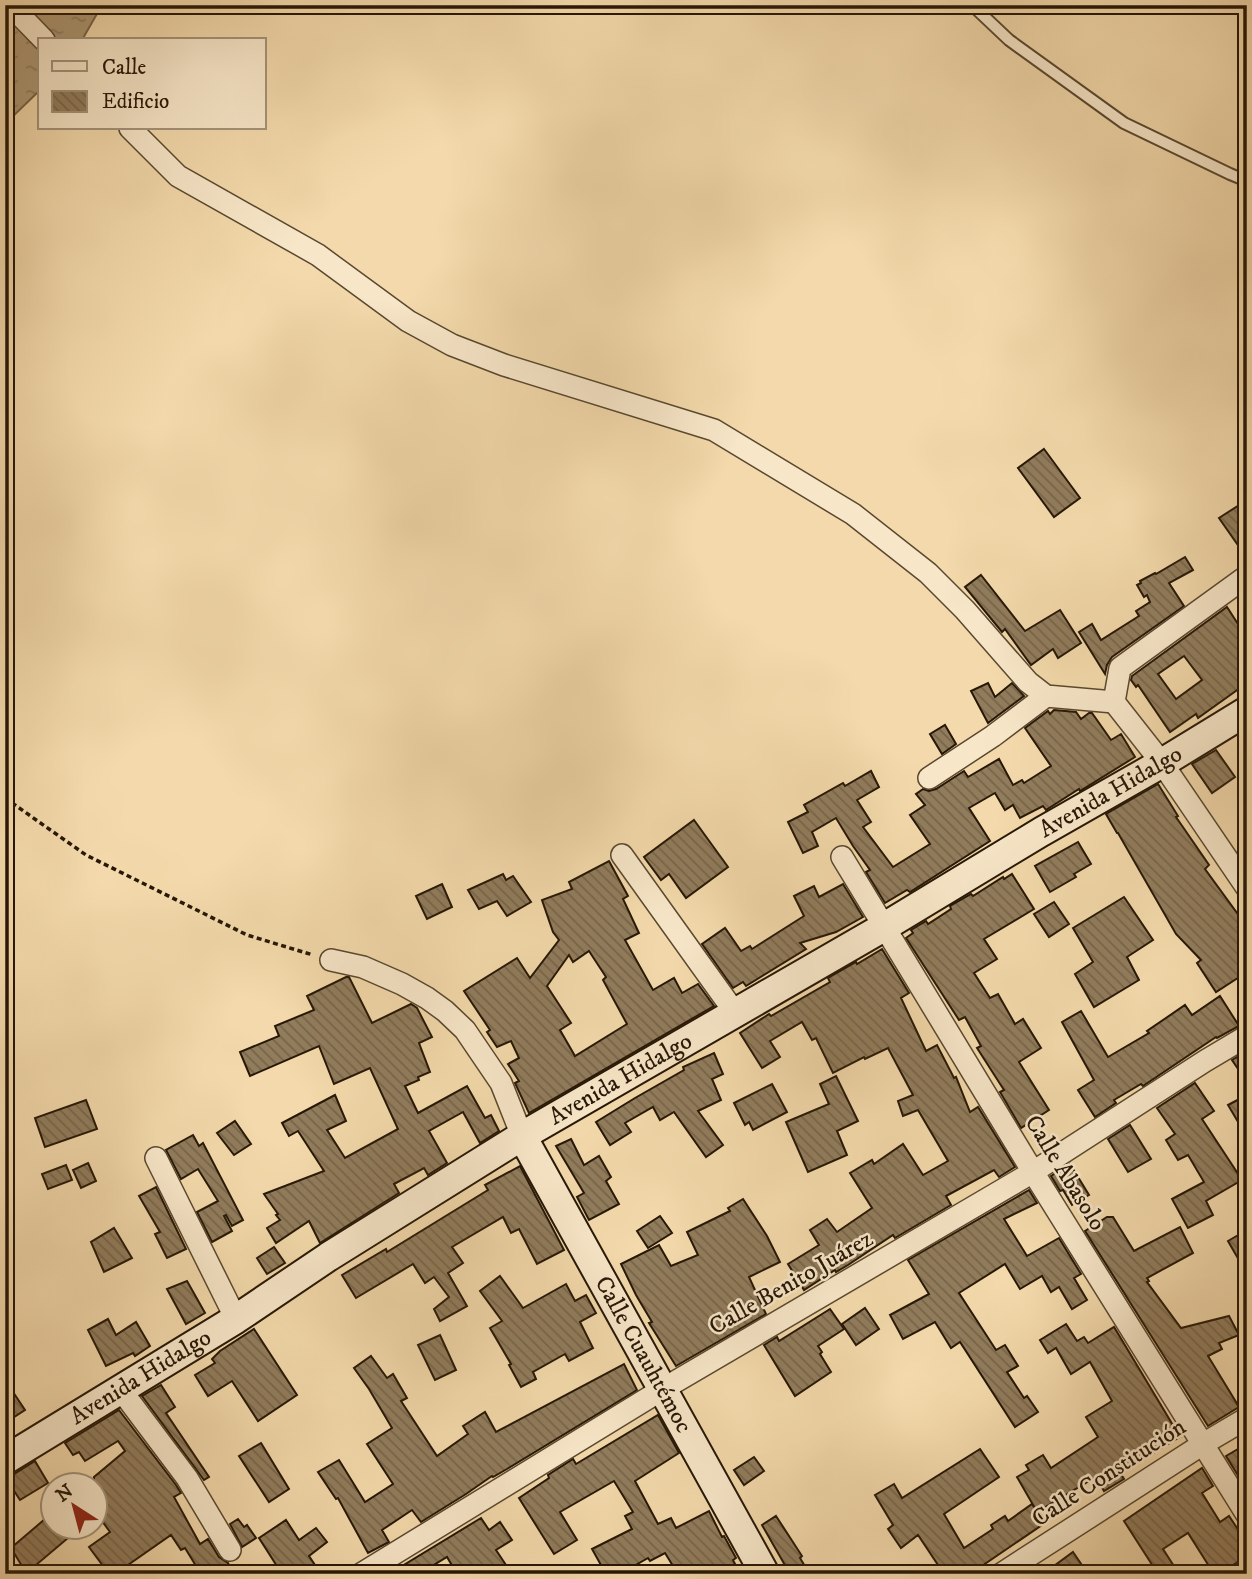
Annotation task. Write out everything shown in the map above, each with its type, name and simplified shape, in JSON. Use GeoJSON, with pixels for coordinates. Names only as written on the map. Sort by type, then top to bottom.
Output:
{"type":"FeatureCollection","features":[{"type":"Feature","properties":{"kind":"street"},"geometry":{"type":"LineString","coordinates":[[10,5],[42,38]]}},
{"type":"Feature","properties":{"kind":"street"},"geometry":{"type":"LineString","coordinates":[[132,130],[178,176],[318,255],[408,321],[452,345],[504,365],[713,430],[853,514],[928,573],[965,610],[1028,682],[1046,696],[1114,702],[1162,763],[1245,881]]}},
{"type":"Feature","properties":{"kind":"street"},"geometry":{"type":"LineString","coordinates":[[1114,702],[1120,668],[1247,576]]}},
{"type":"Feature","properties":{"kind":"street"},"geometry":{"type":"LineString","coordinates":[[929,778],[993,736],[1046,696]]}},
{"type":"Feature","properties":{"kind":"street","name":"Avenida Hidalgo"},"geometry":{"type":"LineString","coordinates":[[5,1460],[236,1320],[328,1257],[522,1136],[736,1014],[1247,711]]}},
{"type":"Feature","properties":{"kind":"street"},"geometry":{"type":"LineString","coordinates":[[622,855],[736,1014]]}},
{"type":"Feature","properties":{"kind":"street","name":"Calle Abasolo"},"geometry":{"type":"LineString","coordinates":[[842,857],[1033,1172],[1247,1515]]}},
{"type":"Feature","properties":{"kind":"street"},"geometry":{"type":"LineString","coordinates":[[331,960],[363,967],[402,984],[427,998],[455,1020],[465,1030],[501,1083],[522,1136]]}},
{"type":"Feature","properties":{"kind":"street","name":"Calle Benito Juárez"},"geometry":{"type":"LineString","coordinates":[[361,1574],[663,1389],[1033,1172],[1205,1061],[1247,1037]]}},
{"type":"Feature","properties":{"kind":"street","name":"Calle Cuauhtémoc"},"geometry":{"type":"LineString","coordinates":[[522,1136],[765,1574]]}},
{"type":"Feature","properties":{"kind":"street"},"geometry":{"type":"LineString","coordinates":[[156,1157],[236,1320]]}},
{"type":"Feature","properties":{"kind":"street"},"geometry":{"type":"LineString","coordinates":[[121,1391],[187,1478],[230,1550]]}},
{"type":"Feature","properties":{"kind":"street","name":"Calle Constitución"},"geometry":{"type":"LineString","coordinates":[[1001,1574],[1247,1418]]}},
{"type":"Feature","properties":{"kind":"lane"},"geometry":{"type":"LineString","coordinates":[[972,5],[1009,40],[1124,123],[1247,181]]}},
{"type":"Feature","properties":{"kind":"path"},"geometry":{"type":"LineString","coordinates":[[5,798],[86,855],[247,935],[331,960]]}},
{"type":"Feature","properties":{"kind":"water"},"geometry":{"type":"Polygon","coordinates":[[[5,5],[102,5],[83,38],[38,38],[38,92],[5,124],[5,5]]]}},
{"type":"Feature","properties":{"kind":"building"},"geometry":{"type":"Polygon","coordinates":[[[1044,449],[1080,498],[1054,517],[1018,468],[1044,449]]]}},
{"type":"Feature","properties":{"kind":"building"},"geometry":{"type":"Polygon","coordinates":[[[1247,500],[1247,558],[1219,518],[1247,500]]]}},
{"type":"Feature","properties":{"kind":"building"},"geometry":{"type":"Polygon","coordinates":[[[1185,557],[1193,570],[1169,583],[1184,606],[1112,657],[1105,674],[1079,632],[1092,624],[1101,640],[1139,616],[1136,611],[1150,602],[1137,585],[1140,581],[1185,557]]]}},
{"type":"Feature","properties":{"kind":"building"},"geometry":{"type":"Polygon","coordinates":[[[981,575],[1025,631],[1060,610],[1081,643],[1058,658],[1053,649],[1031,665],[1005,629],[1002,632],[965,587],[981,575]]]}},
{"type":"Feature","properties":{"kind":"building"},"geometry":{"type":"Polygon","coordinates":[[[1227,607],[1247,638],[1247,683],[1198,718],[1196,714],[1170,732],[1138,685],[1136,687],[1131,680],[1132,676],[1227,607]],[[1184,656],[1158,674],[1176,699],[1202,680],[1184,656]]]}},
{"type":"Feature","properties":{"kind":"building"},"geometry":{"type":"Polygon","coordinates":[[[988,683],[995,697],[1012,683],[1024,696],[988,723],[971,691],[988,683]]]}},
{"type":"Feature","properties":{"kind":"building"},"geometry":{"type":"Polygon","coordinates":[[[1054,710],[1076,712],[1081,719],[1092,713],[1111,740],[1121,734],[1135,757],[1046,810],[1043,806],[1020,818],[1013,805],[1005,810],[995,793],[969,808],[990,841],[910,892],[907,890],[885,903],[866,872],[870,870],[836,818],[812,832],[818,846],[803,853],[788,822],[808,812],[804,805],[871,771],[879,787],[857,800],[871,822],[863,827],[893,867],[930,844],[910,815],[925,805],[916,794],[923,789],[936,789],[964,771],[968,777],[999,759],[1013,785],[1022,780],[1024,783],[1051,766],[1025,728],[1048,711],[1050,714],[1054,710]]]}},
{"type":"Feature","properties":{"kind":"building"},"geometry":{"type":"Polygon","coordinates":[[[945,725],[956,744],[942,754],[930,734],[945,725]]]}},
{"type":"Feature","properties":{"kind":"building"},"geometry":{"type":"Polygon","coordinates":[[[1216,750],[1235,777],[1212,793],[1192,764],[1216,750]]]}},
{"type":"Feature","properties":{"kind":"building"},"geometry":{"type":"Polygon","coordinates":[[[1158,784],[1178,816],[1176,817],[1209,865],[1205,869],[1245,924],[1238,928],[1247,941],[1247,972],[1216,992],[1197,963],[1201,960],[1176,934],[1106,814],[1158,784]]]}},
{"type":"Feature","properties":{"kind":"building"},"geometry":{"type":"Polygon","coordinates":[[[694,820],[728,867],[686,898],[669,874],[661,880],[644,857],[694,820]]]}},
{"type":"Feature","properties":{"kind":"building"},"geometry":{"type":"Polygon","coordinates":[[[1078,842],[1091,864],[1074,874],[1076,877],[1050,892],[1035,866],[1078,842]]]}},
{"type":"Feature","properties":{"kind":"building"},"geometry":{"type":"Polygon","coordinates":[[[609,861],[628,896],[623,899],[639,933],[625,940],[653,990],[674,978],[682,993],[698,984],[714,1006],[529,1113],[515,1083],[519,1081],[508,1064],[519,1058],[511,1041],[497,1047],[487,1032],[490,1030],[464,991],[517,958],[530,978],[559,940],[553,932],[542,900],[572,889],[569,882],[609,861]],[[589,951],[573,962],[569,955],[547,986],[571,1023],[560,1030],[575,1056],[627,1024],[603,980],[606,977],[589,951]]]}},
{"type":"Feature","properties":{"kind":"building"},"geometry":{"type":"Polygon","coordinates":[[[503,874],[506,880],[513,876],[531,902],[507,916],[497,901],[479,909],[468,890],[503,874]]]}},
{"type":"Feature","properties":{"kind":"building"},"geometry":{"type":"Polygon","coordinates":[[[1012,874],[1034,909],[984,939],[997,959],[974,973],[990,998],[998,994],[1015,1024],[1023,1019],[1041,1048],[1019,1062],[1049,1110],[1021,1128],[1000,1092],[1004,1090],[977,1048],[981,1046],[965,1017],[959,1020],[906,938],[913,933],[911,930],[926,921],[928,924],[951,909],[950,906],[1012,874]]]}},
{"type":"Feature","properties":{"kind":"building"},"geometry":{"type":"Polygon","coordinates":[[[442,884],[452,907],[427,919],[416,896],[442,884]]]}},
{"type":"Feature","properties":{"kind":"building"},"geometry":{"type":"Polygon","coordinates":[[[843,884],[863,917],[836,932],[800,943],[806,949],[746,986],[743,982],[733,988],[702,944],[725,928],[741,951],[750,946],[752,949],[804,916],[794,896],[814,886],[819,897],[843,884]]]}},
{"type":"Feature","properties":{"kind":"building"},"geometry":{"type":"Polygon","coordinates":[[[1124,897],[1153,940],[1127,957],[1139,980],[1094,1007],[1075,974],[1093,962],[1073,928],[1124,897]]]}},
{"type":"Feature","properties":{"kind":"building"},"geometry":{"type":"Polygon","coordinates":[[[1054,902],[1069,924],[1049,937],[1034,914],[1054,902]]]}},
{"type":"Feature","properties":{"kind":"building"},"geometry":{"type":"Polygon","coordinates":[[[882,949],[909,993],[901,998],[926,1051],[937,1045],[954,1078],[956,1077],[970,1112],[978,1107],[1015,1167],[999,1177],[994,1170],[946,1196],[951,1205],[895,1238],[893,1235],[804,1290],[788,1264],[819,1245],[810,1230],[827,1219],[837,1232],[872,1208],[850,1173],[872,1160],[874,1164],[903,1144],[923,1175],[948,1161],[918,1110],[903,1116],[898,1101],[913,1095],[888,1048],[833,1073],[816,1038],[812,1040],[802,1022],[770,1041],[780,1057],[762,1068],[740,1033],[769,1014],[771,1016],[830,982],[828,978],[882,949]]]}},
{"type":"Feature","properties":{"kind":"building"},"geometry":{"type":"Polygon","coordinates":[[[349,977],[372,1023],[411,1004],[417,1008],[432,1037],[419,1043],[430,1072],[405,1086],[418,1113],[467,1086],[485,1118],[491,1115],[499,1131],[480,1143],[463,1112],[429,1131],[447,1163],[428,1175],[424,1168],[394,1184],[399,1193],[320,1243],[309,1221],[276,1243],[267,1228],[280,1220],[264,1194],[324,1171],[298,1131],[289,1136],[282,1123],[335,1095],[346,1121],[327,1130],[345,1158],[398,1129],[370,1068],[334,1084],[319,1046],[250,1076],[240,1052],[279,1036],[275,1026],[314,1010],[307,996],[349,977]]]}},
{"type":"Feature","properties":{"kind":"building"},"geometry":{"type":"Polygon","coordinates":[[[1220,996],[1239,1026],[1216,1037],[1143,1086],[1141,1084],[1114,1100],[1116,1103],[1095,1117],[1078,1090],[1094,1080],[1062,1022],[1081,1011],[1108,1057],[1149,1033],[1147,1031],[1185,1005],[1192,1015],[1220,996]]]}},
{"type":"Feature","properties":{"kind":"building"},"geometry":{"type":"Polygon","coordinates":[[[1247,1051],[1247,1082],[1232,1060],[1247,1051]]]}},
{"type":"Feature","properties":{"kind":"building"},"geometry":{"type":"Polygon","coordinates":[[[714,1053],[723,1074],[712,1079],[721,1100],[698,1111],[723,1145],[706,1157],[674,1112],[660,1120],[653,1107],[625,1123],[631,1132],[610,1145],[596,1122],[684,1070],[683,1067],[714,1053]]]}},
{"type":"Feature","properties":{"kind":"building"},"geometry":{"type":"Polygon","coordinates":[[[836,1076],[858,1121],[837,1131],[847,1155],[808,1172],[786,1122],[829,1104],[820,1084],[836,1076]]]}},
{"type":"Feature","properties":{"kind":"building"},"geometry":{"type":"Polygon","coordinates":[[[1195,1083],[1214,1111],[1202,1119],[1242,1180],[1206,1201],[1213,1215],[1188,1228],[1172,1199],[1204,1182],[1188,1155],[1178,1160],[1166,1140],[1175,1134],[1157,1108],[1195,1083]]]}},
{"type":"Feature","properties":{"kind":"building"},"geometry":{"type":"Polygon","coordinates":[[[772,1084],[787,1112],[753,1130],[749,1122],[745,1125],[734,1103],[772,1084]]]}},
{"type":"Feature","properties":{"kind":"building"},"geometry":{"type":"Polygon","coordinates":[[[1247,1095],[1247,1137],[1228,1105],[1247,1095]]]}},
{"type":"Feature","properties":{"kind":"building"},"geometry":{"type":"Polygon","coordinates":[[[86,1100],[97,1129],[45,1147],[35,1118],[86,1100]]]}},
{"type":"Feature","properties":{"kind":"building"},"geometry":{"type":"Polygon","coordinates":[[[235,1121],[251,1144],[234,1155],[217,1133],[235,1121]]]}},
{"type":"Feature","properties":{"kind":"building"},"geometry":{"type":"Polygon","coordinates":[[[1130,1125],[1151,1159],[1128,1172],[1108,1139],[1130,1125]]]}},
{"type":"Feature","properties":{"kind":"building"},"geometry":{"type":"Polygon","coordinates":[[[193,1135],[199,1146],[203,1143],[243,1220],[232,1226],[226,1215],[224,1216],[232,1231],[212,1242],[197,1212],[218,1201],[198,1169],[181,1179],[166,1150],[193,1135]]]}},
{"type":"Feature","properties":{"kind":"building"},"geometry":{"type":"Polygon","coordinates":[[[571,1139],[584,1165],[599,1156],[611,1177],[606,1181],[619,1204],[589,1220],[577,1197],[584,1193],[556,1146],[571,1139]]]}},
{"type":"Feature","properties":{"kind":"building"},"geometry":{"type":"Polygon","coordinates":[[[88,1163],[96,1181],[81,1188],[73,1170],[88,1163]]]}},
{"type":"Feature","properties":{"kind":"building"},"geometry":{"type":"Polygon","coordinates":[[[1070,1164],[1089,1195],[1072,1205],[1051,1176],[1070,1164]]]}},
{"type":"Feature","properties":{"kind":"building"},"geometry":{"type":"Polygon","coordinates":[[[66,1165],[72,1180],[48,1189],[42,1174],[66,1165]]]}},
{"type":"Feature","properties":{"kind":"building"},"geometry":{"type":"Polygon","coordinates":[[[520,1166],[564,1250],[537,1264],[519,1229],[511,1233],[503,1217],[452,1247],[463,1263],[448,1273],[467,1306],[440,1321],[434,1309],[449,1297],[434,1277],[425,1283],[413,1264],[356,1298],[342,1275],[386,1249],[387,1252],[488,1190],[485,1185],[520,1166]]]}},
{"type":"Feature","properties":{"kind":"building"},"geometry":{"type":"Polygon","coordinates":[[[156,1187],[186,1249],[167,1258],[155,1234],[160,1232],[139,1196],[156,1187]]]}},
{"type":"Feature","properties":{"kind":"building"},"geometry":{"type":"Polygon","coordinates":[[[1029,1190],[1037,1203],[1004,1219],[1027,1256],[1059,1238],[1081,1274],[1074,1278],[1087,1300],[1072,1309],[1059,1287],[1051,1292],[1042,1276],[1020,1289],[1005,1264],[959,1293],[996,1350],[1005,1345],[1018,1366],[1007,1372],[1024,1398],[1027,1396],[1038,1412],[1015,1427],[960,1342],[951,1348],[935,1322],[903,1339],[890,1315],[929,1294],[908,1260],[1029,1190]]]}},
{"type":"Feature","properties":{"kind":"building"},"geometry":{"type":"Polygon","coordinates":[[[743,1199],[780,1262],[749,1277],[766,1314],[676,1366],[649,1323],[652,1322],[621,1264],[659,1245],[671,1266],[698,1255],[687,1232],[730,1211],[728,1208],[743,1199]]]}},
{"type":"Feature","properties":{"kind":"building"},"geometry":{"type":"Polygon","coordinates":[[[660,1216],[672,1233],[648,1248],[637,1231],[660,1216]]]}},
{"type":"Feature","properties":{"kind":"building"},"geometry":{"type":"Polygon","coordinates":[[[1107,1217],[1113,1217],[1134,1251],[1180,1227],[1193,1253],[1147,1278],[1147,1282],[1181,1328],[1229,1316],[1239,1335],[1219,1343],[1222,1349],[1208,1356],[1239,1407],[1208,1426],[1085,1231],[1107,1217]]]}},
{"type":"Feature","properties":{"kind":"building"},"geometry":{"type":"Polygon","coordinates":[[[114,1228],[132,1258],[104,1272],[91,1242],[114,1228]]]}},
{"type":"Feature","properties":{"kind":"building"},"geometry":{"type":"Polygon","coordinates":[[[1247,1230],[1247,1274],[1228,1241],[1247,1230]]]}},
{"type":"Feature","properties":{"kind":"building"},"geometry":{"type":"Polygon","coordinates":[[[274,1247],[285,1263],[267,1274],[257,1258],[274,1247]]]}},
{"type":"Feature","properties":{"kind":"building"},"geometry":{"type":"Polygon","coordinates":[[[500,1276],[523,1308],[566,1284],[575,1301],[586,1295],[596,1313],[580,1322],[593,1348],[569,1361],[565,1354],[533,1372],[536,1379],[521,1387],[490,1328],[502,1321],[480,1291],[500,1276]]]}},
{"type":"Feature","properties":{"kind":"building"},"geometry":{"type":"Polygon","coordinates":[[[187,1281],[205,1313],[186,1324],[167,1289],[187,1281]]]}},
{"type":"Feature","properties":{"kind":"building"},"geometry":{"type":"Polygon","coordinates":[[[865,1308],[879,1329],[856,1345],[842,1324],[865,1308]]]}},
{"type":"Feature","properties":{"kind":"building"},"geometry":{"type":"Polygon","coordinates":[[[830,1309],[844,1329],[818,1346],[831,1372],[795,1396],[764,1345],[777,1337],[779,1341],[830,1309]]]}},
{"type":"Feature","properties":{"kind":"building"},"geometry":{"type":"Polygon","coordinates":[[[108,1319],[116,1335],[136,1322],[150,1346],[135,1356],[133,1353],[106,1366],[88,1330],[108,1319]]]}},
{"type":"Feature","properties":{"kind":"building"},"geometry":{"type":"Polygon","coordinates":[[[1066,1324],[1077,1341],[1084,1337],[1088,1343],[1114,1327],[1180,1437],[1119,1471],[1124,1479],[1104,1491],[1096,1477],[1037,1512],[1045,1523],[970,1574],[944,1574],[918,1535],[901,1548],[888,1529],[893,1525],[875,1495],[894,1484],[902,1498],[980,1449],[999,1477],[944,1514],[964,1548],[993,1529],[991,1525],[1005,1516],[1008,1521],[1032,1504],[1036,1510],[1017,1477],[1029,1470],[1026,1465],[1043,1455],[1051,1468],[1098,1437],[1086,1417],[1112,1401],[1090,1362],[1071,1374],[1056,1348],[1048,1353],[1040,1340],[1066,1324]]]}},
{"type":"Feature","properties":{"kind":"building"},"geometry":{"type":"Polygon","coordinates":[[[254,1329],[297,1395],[258,1421],[232,1381],[208,1396],[195,1375],[215,1363],[212,1359],[220,1351],[254,1329]]]}},
{"type":"Feature","properties":{"kind":"building"},"geometry":{"type":"Polygon","coordinates":[[[440,1335],[456,1370],[435,1380],[418,1345],[440,1335]]]}},
{"type":"Feature","properties":{"kind":"building"},"geometry":{"type":"Polygon","coordinates":[[[371,1356],[387,1378],[393,1374],[407,1398],[401,1401],[437,1456],[468,1434],[463,1426],[485,1412],[496,1432],[624,1364],[637,1390],[492,1476],[421,1522],[412,1510],[382,1530],[389,1542],[368,1553],[338,1498],[336,1499],[318,1472],[339,1460],[365,1502],[393,1484],[367,1444],[392,1428],[354,1368],[371,1356]]]}},
{"type":"Feature","properties":{"kind":"building"},"geometry":{"type":"Polygon","coordinates":[[[5,1380],[25,1410],[5,1423],[5,1380]]]}},
{"type":"Feature","properties":{"kind":"building"},"geometry":{"type":"Polygon","coordinates":[[[161,1385],[175,1407],[166,1413],[209,1477],[204,1480],[142,1396],[161,1385]]]}},
{"type":"Feature","properties":{"kind":"building"},"geometry":{"type":"Polygon","coordinates":[[[119,1410],[181,1493],[174,1497],[200,1544],[208,1539],[219,1557],[230,1567],[218,1574],[201,1574],[185,1548],[181,1550],[171,1535],[115,1574],[109,1574],[89,1547],[99,1540],[108,1540],[108,1470],[102,1470],[125,1451],[118,1441],[85,1461],[79,1452],[73,1455],[65,1443],[119,1410]]]}},
{"type":"Feature","properties":{"kind":"building"},"geometry":{"type":"Polygon","coordinates":[[[658,1415],[679,1453],[635,1481],[658,1524],[671,1518],[676,1528],[709,1511],[736,1558],[733,1560],[740,1574],[678,1574],[665,1553],[650,1561],[648,1558],[620,1574],[606,1574],[592,1549],[632,1529],[625,1516],[633,1512],[614,1481],[560,1512],[577,1540],[554,1554],[519,1498],[573,1459],[576,1464],[658,1415]]]}},
{"type":"Feature","properties":{"kind":"building"},"geometry":{"type":"Polygon","coordinates":[[[261,1443],[289,1489],[269,1502],[239,1456],[261,1443]]]}},
{"type":"Feature","properties":{"kind":"building"},"geometry":{"type":"Polygon","coordinates":[[[1238,1449],[1247,1463],[1247,1490],[1226,1456],[1238,1449]]]}},
{"type":"Feature","properties":{"kind":"building"},"geometry":{"type":"Polygon","coordinates":[[[754,1457],[764,1471],[744,1485],[734,1470],[754,1457]]]}},
{"type":"Feature","properties":{"kind":"building"},"geometry":{"type":"Polygon","coordinates":[[[35,1461],[40,1470],[38,1470],[38,1489],[20,1500],[5,1477],[35,1461]]]}},
{"type":"Feature","properties":{"kind":"building"},"geometry":{"type":"Polygon","coordinates":[[[1202,1468],[1213,1486],[1202,1493],[1220,1522],[1229,1516],[1247,1543],[1247,1556],[1219,1574],[1214,1574],[1188,1533],[1163,1549],[1179,1574],[1158,1574],[1124,1521],[1202,1468]]]}},
{"type":"Feature","properties":{"kind":"building"},"geometry":{"type":"Polygon","coordinates":[[[776,1516],[802,1556],[800,1558],[806,1568],[796,1574],[790,1574],[762,1525],[776,1516]]]}},
{"type":"Feature","properties":{"kind":"building"},"geometry":{"type":"Polygon","coordinates":[[[481,1518],[489,1530],[500,1522],[512,1540],[496,1550],[508,1568],[500,1574],[457,1574],[447,1557],[419,1574],[389,1574],[481,1518]]]}},
{"type":"Feature","properties":{"kind":"building"},"geometry":{"type":"Polygon","coordinates":[[[238,1519],[244,1527],[247,1525],[256,1538],[242,1547],[230,1524],[238,1519]]]}},
{"type":"Feature","properties":{"kind":"building"},"geometry":{"type":"Polygon","coordinates":[[[286,1520],[299,1540],[316,1528],[327,1542],[309,1556],[321,1574],[282,1574],[259,1538],[286,1520]]]}},
{"type":"Feature","properties":{"kind":"building"},"geometry":{"type":"Polygon","coordinates":[[[38,1525],[38,1540],[66,1540],[25,1571],[11,1548],[38,1525]]]}},
{"type":"Feature","properties":{"kind":"building"},"geometry":{"type":"Polygon","coordinates":[[[1073,1552],[1088,1574],[1043,1574],[1073,1552]]]}}]}
